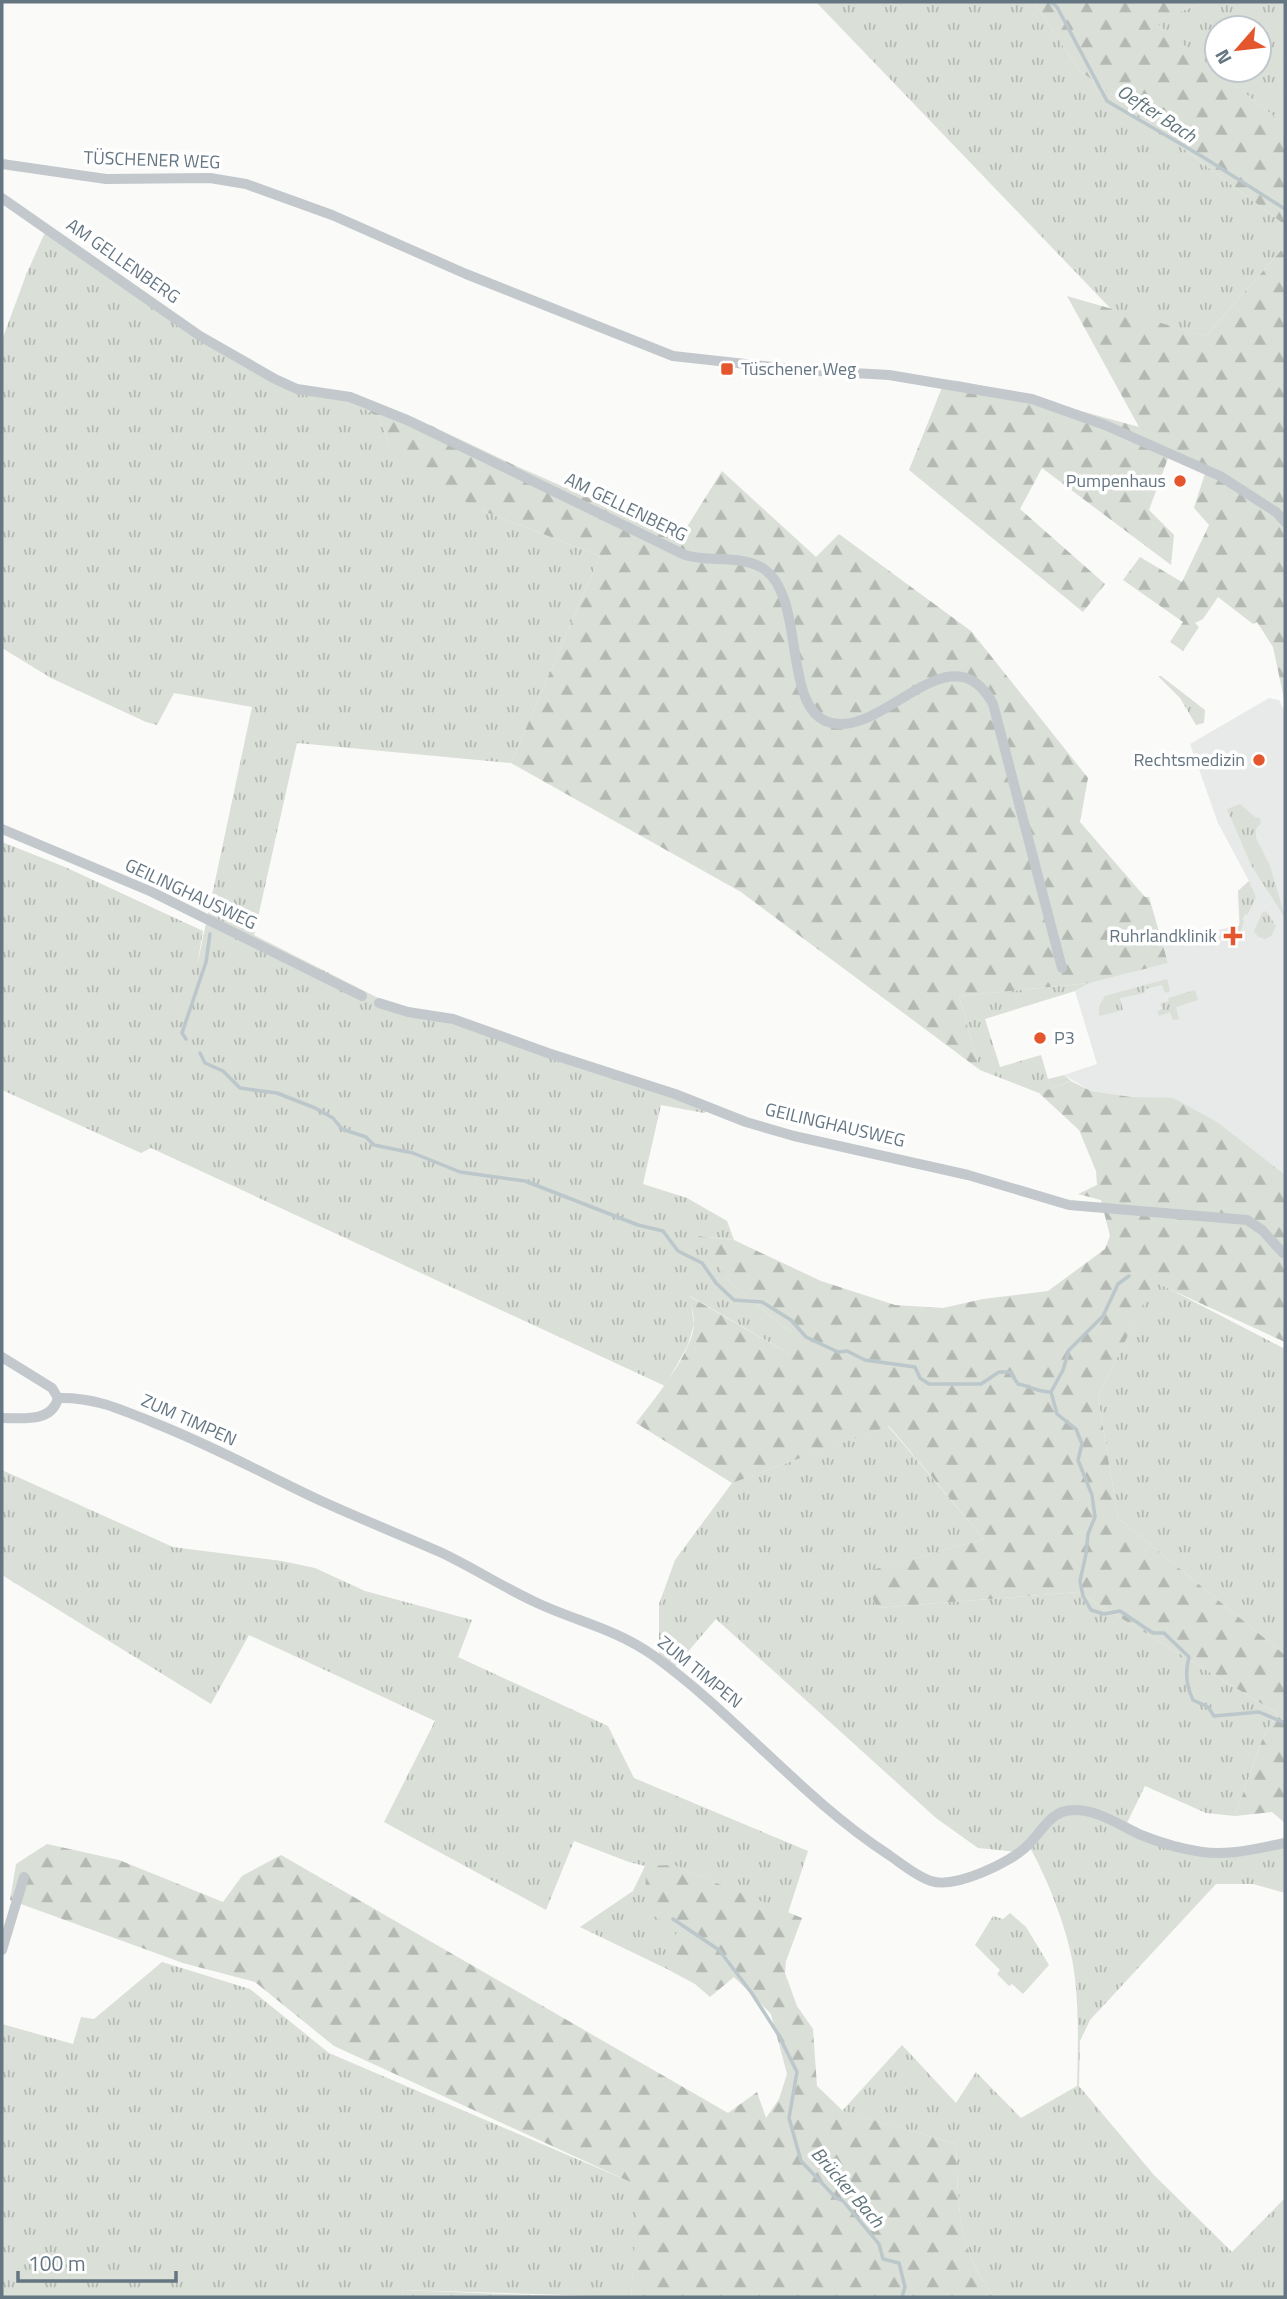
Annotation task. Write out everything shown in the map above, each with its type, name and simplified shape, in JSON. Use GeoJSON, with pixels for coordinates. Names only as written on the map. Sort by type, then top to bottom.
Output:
{"type":"FeatureCollection","features":[{"type":"Feature","properties":{"kind":"street","name":"TÜSCHENER WEG"},"geometry":{"type":"LineString","coordinates":[[2,164],[106,180],[209,178],[246,184],[332,215],[466,274],[673,356],[800,370],[890,375],[1032,399],[1117,430],[1220,476],[1276,512],[1285,522]]}},
{"type":"Feature","properties":{"kind":"street","name":"AM GELLENBERG"},"geometry":{"type":"LineString","coordinates":[[2,198],[200,336],[287,385],[320,394],[350,397],[407,420],[685,555],[760,566],[783,593],[802,686],[811,707],[827,722],[838,724],[855,721],[929,684],[949,677],[967,678],[979,685],[993,704],[1062,968]]}},
{"type":"Feature","properties":{"kind":"street","name":"GEILINGHAUSWEG"},"geometry":{"type":"LineString","coordinates":[[2,829],[152,892],[362,996]]}},
{"type":"Feature","properties":{"kind":"street","name":"GEILINGHAUSWEG"},"geometry":{"type":"LineString","coordinates":[[379,1003],[408,1012],[453,1019],[770,1129],[968,1175],[1069,1205],[1247,1220],[1262,1230],[1283,1253]]}},
{"type":"Feature","properties":{"kind":"street"},"geometry":{"type":"LineString","coordinates":[[2,1357],[52,1388],[58,1398],[54,1409],[42,1416],[2,1418]]}},
{"type":"Feature","properties":{"kind":"street","name":"ZUM TIMPEN"},"geometry":{"type":"LineString","coordinates":[[58,1398],[83,1397],[109,1404],[173,1430],[317,1499],[449,1556],[535,1602],[597,1625],[638,1645],[738,1725],[824,1807],[863,1838],[933,1882],[950,1882],[976,1875],[1018,1853],[1064,1811],[1093,1814],[1163,1843],[1200,1852],[1233,1853],[1285,1843]]}},
{"type":"Feature","properties":{"kind":"street"},"geometry":{"type":"LineString","coordinates":[[2,1950],[24,1877]]}},
{"type":"Feature","properties":{"kind":"shaded area","name":"Ruhrlandklinik"},"geometry":{"type":"Polygon","coordinates":[[[1269,698],[1279,700],[1285,712],[1285,1175],[1131,1097],[1091,1091],[1064,1075],[1097,1064],[1075,991],[1090,983],[1168,963],[1160,933],[1172,930],[1177,937],[1239,926],[1238,891],[1249,881],[1218,823],[1190,744],[1269,698]]]}},
{"type":"Feature","properties":{"kind":"green space"},"geometry":{"type":"Polygon","coordinates":[[[816,2],[1034,2],[1079,70],[1285,225],[1285,246],[1206,336],[1112,310],[816,2]]]}},
{"type":"Feature","properties":{"kind":"green space"},"geometry":{"type":"Polygon","coordinates":[[[1034,2],[1205,2],[1155,22],[1203,60],[1203,84],[1233,84],[1285,125],[1285,225],[1079,70],[1034,2]]]}},
{"type":"Feature","properties":{"kind":"green space"},"geometry":{"type":"Polygon","coordinates":[[[1205,2],[1285,2],[1285,125],[1233,84],[1273,84],[1273,14],[1203,14],[1203,61],[1154,22],[1205,2]]]}},
{"type":"Feature","properties":{"kind":"green space"},"geometry":{"type":"Polygon","coordinates":[[[46,230],[265,376],[348,398],[379,418],[390,445],[483,511],[600,556],[511,763],[297,743],[254,935],[392,1005],[715,1107],[704,1113],[661,1105],[643,1184],[687,1198],[727,1221],[734,1240],[700,1236],[729,1281],[791,1333],[791,1355],[690,1296],[694,1324],[688,1345],[665,1386],[151,1148],[141,1153],[2,1090],[2,842],[65,867],[203,931],[197,966],[252,707],[174,693],[157,725],[51,678],[2,648],[2,340],[46,230]]]}},
{"type":"Feature","properties":{"kind":"green space"},"geometry":{"type":"Polygon","coordinates":[[[1285,246],[1285,703],[1273,647],[1257,622],[1253,624],[1218,597],[1203,619],[1195,623],[1199,627],[1183,651],[1170,642],[1183,622],[1123,580],[1140,557],[1182,582],[1209,525],[1194,508],[1207,467],[1171,450],[1149,510],[1174,535],[1171,565],[1042,468],[1020,509],[1105,584],[1083,612],[909,470],[945,380],[1012,392],[1139,427],[1067,296],[1206,336],[1285,246]]]}},
{"type":"Feature","properties":{"kind":"green space"},"geometry":{"type":"Polygon","coordinates":[[[348,398],[413,417],[680,538],[722,471],[816,557],[839,534],[971,631],[1088,778],[1080,822],[1145,897],[1149,897],[1168,963],[1090,983],[959,996],[980,1070],[741,892],[511,763],[600,556],[483,511],[433,483],[407,466],[390,445],[379,418],[348,398]]]}},
{"type":"Feature","properties":{"kind":"green space"},"geometry":{"type":"Polygon","coordinates":[[[1158,676],[1205,710],[1204,723],[1196,725],[1180,698],[1158,676]]]}},
{"type":"Feature","properties":{"kind":"green space"},"geometry":{"type":"Polygon","coordinates":[[[1240,804],[1260,818],[1256,838],[1270,866],[1285,910],[1285,918],[1251,865],[1227,809],[1240,804]]]}},
{"type":"Feature","properties":{"kind":"green space"},"geometry":{"type":"Polygon","coordinates":[[[1249,881],[1256,897],[1242,920],[1244,921],[1239,937],[1232,928],[1239,926],[1240,922],[1238,891],[1249,881]]]}},
{"type":"Feature","properties":{"kind":"green space"},"geometry":{"type":"Polygon","coordinates":[[[1266,911],[1276,926],[1271,936],[1265,939],[1258,937],[1254,931],[1262,913],[1266,911]]]}},
{"type":"Feature","properties":{"kind":"green space"},"geometry":{"type":"Polygon","coordinates":[[[1167,979],[1170,991],[1165,993],[1162,985],[1145,989],[1145,993],[1120,998],[1123,1010],[1099,1016],[1099,1006],[1105,996],[1167,979]]]}},
{"type":"Feature","properties":{"kind":"green space"},"geometry":{"type":"Polygon","coordinates":[[[1090,983],[1075,991],[985,1019],[1000,1067],[1041,1055],[1048,1079],[1064,1075],[1071,1081],[1039,1093],[980,1070],[959,996],[1090,983]]]}},
{"type":"Feature","properties":{"kind":"green space"},"geometry":{"type":"Polygon","coordinates":[[[1195,990],[1198,1000],[1176,1007],[1179,1019],[1173,1020],[1170,1012],[1159,1016],[1157,1011],[1163,1009],[1160,1004],[1169,1001],[1168,998],[1195,990]]]}},
{"type":"Feature","properties":{"kind":"green space"},"geometry":{"type":"Polygon","coordinates":[[[1071,1081],[1091,1091],[1131,1097],[1173,1098],[1217,1122],[1285,1175],[1285,1342],[1154,1282],[1098,1397],[1118,1518],[1285,1655],[1285,1823],[1272,1812],[1235,1816],[1262,1740],[1277,1713],[1078,1592],[877,1608],[861,1573],[984,1539],[889,1426],[732,1483],[636,1423],[671,1375],[687,1347],[694,1323],[689,1296],[791,1355],[791,1333],[729,1281],[698,1236],[734,1240],[821,1281],[895,1305],[943,1308],[983,1299],[1048,1291],[1105,1249],[1110,1236],[1101,1200],[1078,1194],[1097,1185],[1096,1171],[1079,1130],[1039,1093],[1071,1081]]]}},
{"type":"Feature","properties":{"kind":"green space"},"geometry":{"type":"Polygon","coordinates":[[[1154,1281],[1285,1349],[1285,1655],[1118,1518],[1098,1397],[1154,1281]]]}},
{"type":"Feature","properties":{"kind":"green space"},"geometry":{"type":"Polygon","coordinates":[[[888,1426],[984,1539],[862,1573],[877,1608],[1078,1592],[1277,1713],[1262,1740],[1235,1816],[1206,1813],[1145,1786],[1124,1829],[1170,1849],[1285,1847],[1285,1893],[1253,1884],[1216,1884],[1090,2020],[1080,2041],[1079,2086],[1154,2175],[1232,2252],[1285,2198],[1285,2297],[994,2297],[981,2278],[966,2241],[959,2206],[956,2144],[842,2111],[902,2045],[956,2103],[976,2072],[1021,2118],[1077,2086],[1078,2019],[1073,1962],[1058,1910],[1029,1846],[1018,1852],[978,1848],[936,1818],[716,1619],[673,1669],[659,1658],[659,1604],[675,1560],[732,1483],[888,1426]]]}},
{"type":"Feature","properties":{"kind":"green space"},"geometry":{"type":"Polygon","coordinates":[[[2,1470],[173,1547],[315,1568],[365,1591],[472,1620],[458,1657],[608,1726],[634,1778],[808,1851],[788,1913],[673,1865],[678,1931],[665,1968],[580,1927],[633,1891],[645,1866],[574,1841],[546,1910],[384,1822],[435,1721],[249,1635],[211,1704],[2,1575],[2,1470]]]}},
{"type":"Feature","properties":{"kind":"green space"},"geometry":{"type":"Polygon","coordinates":[[[47,1844],[119,1860],[223,1902],[242,1876],[281,1855],[728,2113],[757,2092],[766,2118],[779,2099],[787,2074],[771,2014],[734,1977],[710,1997],[695,1984],[665,1968],[677,1931],[645,1910],[646,1866],[673,1865],[802,1918],[786,1961],[785,1973],[797,2006],[813,2029],[817,2086],[843,2111],[956,2144],[961,2224],[972,2259],[994,2297],[631,2297],[639,2186],[334,2046],[255,1982],[183,1963],[10,1900],[16,1864],[47,1844]]]}},
{"type":"Feature","properties":{"kind":"green space"},"geometry":{"type":"Polygon","coordinates":[[[1010,1913],[1026,1927],[1049,1965],[1023,1994],[1012,1984],[1009,1986],[997,1974],[1000,1970],[975,1945],[993,1916],[1003,1919],[1010,1913]]]}},
{"type":"Feature","properties":{"kind":"green space"},"geometry":{"type":"Polygon","coordinates":[[[162,1962],[250,1989],[329,2053],[640,2186],[631,2297],[403,2290],[402,2297],[2,2297],[2,2024],[73,2044],[81,2017],[94,2019],[162,1962]]]}},
{"type":"Feature","properties":{"kind":"green space"},"geometry":{"type":"Polygon","coordinates":[[[403,2290],[582,2297],[402,2297],[403,2290]]]}},
{"type":"Feature","properties":{"kind":"waterway","name":"Oefter Bach"},"geometry":{"type":"LineString","coordinates":[[1051,2],[1057,7],[1107,101],[1285,209]]}},
{"type":"Feature","properties":{"kind":"waterway"},"geometry":{"type":"LineString","coordinates":[[186,1039],[182,1033],[206,962],[210,934]]}},
{"type":"Feature","properties":{"kind":"waterway"},"geometry":{"type":"LineString","coordinates":[[200,1053],[205,1063],[223,1071],[240,1088],[277,1093],[315,1108],[333,1118],[342,1129],[366,1137],[374,1145],[413,1153],[460,1172],[525,1181],[638,1225],[663,1231],[678,1251],[702,1263],[716,1283],[734,1300],[762,1302],[791,1320],[806,1337],[838,1352],[847,1351],[865,1360],[915,1367],[920,1378],[929,1384],[981,1384],[999,1372],[1010,1372],[1018,1384],[1051,1392],[1057,1414],[1076,1429],[1082,1444],[1078,1460],[1092,1495],[1095,1517],[1088,1534],[1080,1581],[1083,1596],[1091,1610],[1104,1614],[1120,1611],[1153,1633],[1164,1633],[1189,1657],[1187,1679],[1193,1700],[1208,1707],[1214,1716],[1259,1712],[1285,1723]]}},
{"type":"Feature","properties":{"kind":"waterway"},"geometry":{"type":"LineString","coordinates":[[1051,1392],[1063,1370],[1069,1350],[1103,1316],[1118,1284],[1129,1276]]}},
{"type":"Feature","properties":{"kind":"waterway","name":"Brücker Bach"},"geometry":{"type":"LineString","coordinates":[[673,1919],[719,1950],[778,2034],[797,2072],[789,2118],[801,2161],[836,2198],[843,2201],[879,2244],[883,2259],[899,2263],[905,2287],[902,2297]]}},
{"type":"Feature","properties":{"kind":"place","name":"Tüschener Weg"},"geometry":{"type":"Point","coordinates":[727,369]}},
{"type":"Feature","properties":{"kind":"place","name":"Pumpenhaus"},"geometry":{"type":"Point","coordinates":[1180,481]}},
{"type":"Feature","properties":{"kind":"place","name":"Rechtsmedizin"},"geometry":{"type":"Point","coordinates":[1259,760]}},
{"type":"Feature","properties":{"kind":"place","name":"Ruhrlandklinik"},"geometry":{"type":"Point","coordinates":[1233,936]}},
{"type":"Feature","properties":{"kind":"place","name":"P3"},"geometry":{"type":"Point","coordinates":[1040,1038]}}]}
